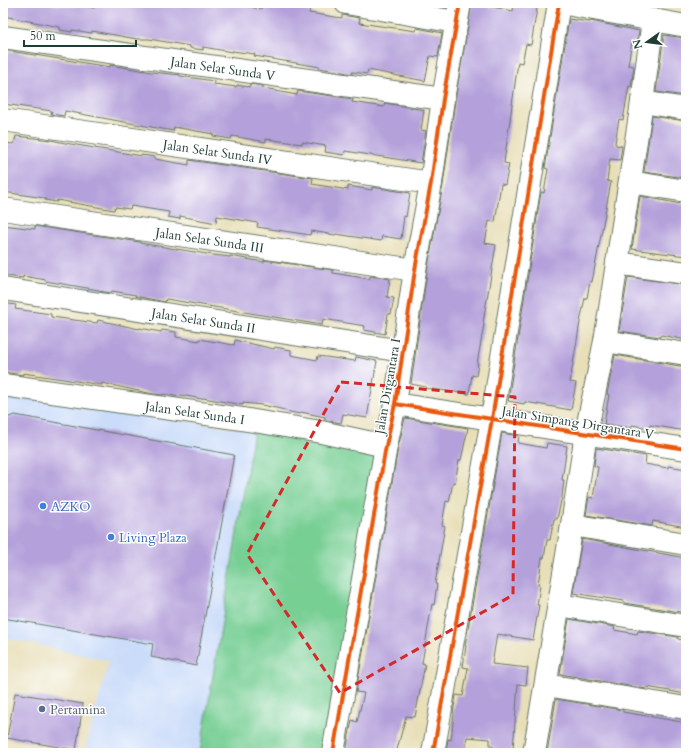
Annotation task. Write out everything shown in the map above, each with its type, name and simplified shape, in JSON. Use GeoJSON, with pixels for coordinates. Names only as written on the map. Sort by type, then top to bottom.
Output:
{"type":"FeatureCollection","features":[{"type":"Feature","properties":{"kind":"street"},"geometry":{"type":"LineString","coordinates":[[346,3],[458,13]]}},
{"type":"Feature","properties":{"kind":"street"},"geometry":{"type":"LineString","coordinates":[[433,753],[492,419],[560,3],[686,26]]}},
{"type":"Feature","properties":{"kind":"street","name":"Jalan Dirgantara I"},"geometry":{"type":"LineString","coordinates":[[333,753],[386,446],[395,404],[458,13]]}},
{"type":"Feature","properties":{"kind":"street"},"geometry":{"type":"LineString","coordinates":[[534,753],[586,433],[605,341],[654,20]]}},
{"type":"Feature","properties":{"kind":"street","name":"Jalan Selat Sunda V"},"geometry":{"type":"LineString","coordinates":[[3,36],[443,99]]}},
{"type":"Feature","properties":{"kind":"street"},"geometry":{"type":"LineString","coordinates":[[642,102],[686,109]]}},
{"type":"Feature","properties":{"kind":"street","name":"Jalan Selat Sunda IV"},"geometry":{"type":"LineString","coordinates":[[3,120],[431,183]]}},
{"type":"Feature","properties":{"kind":"street"},"geometry":{"type":"LineString","coordinates":[[630,182],[686,191]]}},
{"type":"Feature","properties":{"kind":"street","name":"Jalan Selat Sunda III"},"geometry":{"type":"LineString","coordinates":[[3,209],[416,270]]}},
{"type":"Feature","properties":{"kind":"street"},"geometry":{"type":"LineString","coordinates":[[616,263],[686,273]]}},
{"type":"Feature","properties":{"kind":"street","name":"Jalan Selat Sunda II"},"geometry":{"type":"LineString","coordinates":[[3,289],[403,351]]}},
{"type":"Feature","properties":{"kind":"street"},"geometry":{"type":"LineString","coordinates":[[605,341],[686,354]]}},
{"type":"Feature","properties":{"kind":"street","name":"Jalan Selat Sunda I"},"geometry":{"type":"LineString","coordinates":[[3,386],[249,420],[321,432],[386,446]]}},
{"type":"Feature","properties":{"kind":"street","name":"Jalan Simpang Dirgantara V"},"geometry":{"type":"LineString","coordinates":[[395,404],[686,449]]}},
{"type":"Feature","properties":{"kind":"street"},"geometry":{"type":"LineString","coordinates":[[572,525],[686,544]]}},
{"type":"Feature","properties":{"kind":"street"},"geometry":{"type":"LineString","coordinates":[[559,605],[686,626]]}},
{"type":"Feature","properties":{"kind":"street"},"geometry":{"type":"LineString","coordinates":[[546,685],[686,708]]}},
{"type":"Feature","properties":{"kind":"highlighted area"},"geometry":{"type":"Polygon","coordinates":[[[341,382],[515,397],[513,595],[340,693],[247,554],[341,382]]]}},
{"type":"Feature","properties":{"kind":"shaded area","name":"Living Plaza"},"geometry":{"type":"Polygon","coordinates":[[[3,395],[254,431],[200,753],[84,753],[109,661],[3,637],[3,395]]]}},
{"type":"Feature","properties":{"kind":"green space"},"geometry":{"type":"Polygon","coordinates":[[[388,3],[447,3],[446,10],[388,3]]]}},
{"type":"Feature","properties":{"kind":"green space"},"geometry":{"type":"Polygon","coordinates":[[[254,431],[376,453],[326,753],[200,753],[254,431]]]}},
{"type":"Feature","properties":{"kind":"building"},"geometry":{"type":"Polygon","coordinates":[[[3,3],[46,3],[77,7],[78,5],[94,8],[95,3],[226,3],[261,9],[262,3],[271,3],[310,9],[309,13],[342,18],[342,15],[360,18],[359,23],[416,31],[417,28],[442,33],[438,57],[430,56],[425,81],[368,70],[367,74],[352,72],[352,74],[254,56],[255,54],[203,47],[203,50],[190,48],[190,46],[92,31],[92,33],[60,30],[60,27],[3,16],[3,3]]]}},
{"type":"Feature","properties":{"kind":"building"},"geometry":{"type":"Polygon","coordinates":[[[472,3],[488,3],[487,6],[513,11],[514,4],[537,8],[531,45],[526,44],[522,63],[518,62],[504,163],[509,164],[505,185],[501,184],[495,222],[489,221],[485,243],[496,245],[476,376],[472,375],[469,394],[425,388],[426,387],[411,384],[427,272],[443,185],[455,101],[472,3]]]}},
{"type":"Feature","properties":{"kind":"building"},"geometry":{"type":"Polygon","coordinates":[[[569,19],[591,21],[639,31],[637,42],[632,41],[628,65],[634,66],[631,87],[629,86],[623,120],[619,119],[615,143],[616,145],[622,146],[620,160],[610,159],[607,181],[611,182],[592,282],[590,281],[580,322],[570,382],[576,383],[571,410],[525,402],[524,404],[508,401],[541,192],[544,193],[548,169],[545,168],[569,19]]]}},
{"type":"Feature","properties":{"kind":"building"},"geometry":{"type":"Polygon","coordinates":[[[664,35],[686,38],[686,96],[656,92],[664,35]]]}},
{"type":"Feature","properties":{"kind":"building"},"geometry":{"type":"Polygon","coordinates":[[[3,50],[110,67],[110,65],[180,75],[214,81],[214,84],[249,87],[250,84],[297,95],[298,91],[353,99],[352,102],[384,107],[385,103],[424,110],[421,130],[426,131],[421,163],[345,151],[344,155],[325,152],[326,146],[302,142],[302,144],[266,139],[266,142],[232,136],[231,139],[174,127],[173,131],[65,111],[64,116],[51,114],[52,111],[3,104],[3,50]]]}},
{"type":"Feature","properties":{"kind":"building"},"geometry":{"type":"Polygon","coordinates":[[[652,116],[686,121],[686,178],[644,172],[652,116]]]}},
{"type":"Feature","properties":{"kind":"building"},"geometry":{"type":"Polygon","coordinates":[[[16,136],[51,140],[155,157],[155,159],[189,165],[189,160],[313,178],[312,184],[348,190],[348,186],[372,190],[372,187],[410,193],[406,217],[404,216],[401,239],[382,236],[381,241],[311,231],[310,235],[257,227],[258,223],[217,216],[216,223],[180,216],[180,219],[168,217],[169,212],[131,206],[130,209],[115,207],[114,210],[57,200],[57,202],[45,200],[45,198],[3,192],[3,143],[14,144],[16,136]]]}},
{"type":"Feature","properties":{"kind":"building"},"geometry":{"type":"Polygon","coordinates":[[[640,196],[686,205],[682,233],[686,233],[686,256],[632,249],[640,196]]]}},
{"type":"Feature","properties":{"kind":"building"},"geometry":{"type":"Polygon","coordinates":[[[3,225],[35,229],[35,226],[213,255],[230,256],[264,262],[264,260],[333,270],[333,273],[370,279],[370,276],[390,279],[387,297],[394,298],[391,314],[388,314],[385,334],[364,330],[365,326],[323,319],[322,325],[166,299],[165,302],[135,296],[136,295],[112,291],[111,293],[99,291],[23,276],[23,278],[6,276],[6,272],[3,271],[3,225]]]}},
{"type":"Feature","properties":{"kind":"building"},"geometry":{"type":"Polygon","coordinates":[[[628,277],[686,285],[686,340],[661,335],[660,337],[619,331],[628,277]]]}},
{"type":"Feature","properties":{"kind":"building"},"geometry":{"type":"Polygon","coordinates":[[[3,303],[16,305],[15,309],[51,314],[51,317],[97,323],[98,320],[139,329],[161,332],[162,330],[176,332],[176,337],[199,341],[199,339],[234,345],[235,340],[274,349],[275,347],[291,350],[291,355],[317,360],[318,356],[355,361],[356,357],[377,361],[367,418],[343,414],[341,423],[325,420],[325,417],[301,412],[300,414],[262,405],[243,403],[243,405],[181,395],[180,397],[153,394],[102,383],[102,385],[23,373],[23,375],[3,372],[3,303]]]}},
{"type":"Feature","properties":{"kind":"building"},"geometry":{"type":"Polygon","coordinates":[[[615,355],[686,367],[686,431],[650,425],[649,428],[632,425],[631,428],[604,424],[609,395],[607,394],[615,355]]]}},
{"type":"Feature","properties":{"kind":"building","name":"Living Plaza"},"geometry":{"type":"Polygon","coordinates":[[[15,415],[234,455],[196,666],[151,657],[153,644],[3,618],[3,419],[15,415]]]}},
{"type":"Feature","properties":{"kind":"building"},"geometry":{"type":"Polygon","coordinates":[[[405,418],[468,428],[461,460],[459,460],[455,483],[453,482],[449,502],[446,501],[442,525],[445,526],[435,584],[437,584],[434,605],[432,604],[422,663],[425,664],[415,717],[406,716],[396,753],[378,753],[364,750],[363,753],[351,753],[346,752],[352,720],[357,722],[364,693],[356,692],[398,448],[405,418]]]}},
{"type":"Feature","properties":{"kind":"building"},"geometry":{"type":"Polygon","coordinates":[[[502,433],[519,436],[518,443],[546,448],[547,443],[567,446],[562,480],[564,480],[562,497],[557,519],[554,519],[550,540],[547,540],[544,558],[542,558],[538,585],[540,586],[537,605],[539,605],[533,640],[497,634],[492,664],[528,668],[526,685],[518,684],[513,749],[511,749],[511,753],[492,753],[493,746],[490,746],[490,739],[467,737],[465,753],[446,753],[448,739],[451,740],[456,695],[463,696],[468,668],[463,667],[465,646],[502,433]]]}},
{"type":"Feature","properties":{"kind":"building"},"geometry":{"type":"Polygon","coordinates":[[[596,448],[646,456],[645,464],[686,469],[686,527],[653,521],[652,526],[586,515],[589,497],[593,498],[598,467],[594,466],[596,448]]]}},
{"type":"Feature","properties":{"kind":"building"},"geometry":{"type":"Polygon","coordinates":[[[582,539],[686,558],[686,613],[573,593],[582,539]]]}},
{"type":"Feature","properties":{"kind":"building"},"geometry":{"type":"Polygon","coordinates":[[[569,619],[615,627],[614,630],[637,634],[638,631],[678,637],[678,639],[686,641],[686,694],[647,687],[646,689],[560,674],[569,619]]]}},
{"type":"Feature","properties":{"kind":"building"},"geometry":{"type":"Polygon","coordinates":[[[15,693],[83,704],[76,750],[7,738],[15,693]]]}},
{"type":"Feature","properties":{"kind":"building"},"geometry":{"type":"Polygon","coordinates":[[[556,699],[623,710],[623,712],[682,722],[682,725],[686,726],[686,753],[547,753],[556,699]]]}},
{"type":"Feature","properties":{"kind":"cycle path"},"geometry":{"type":"LineString","coordinates":[[333,753],[386,446],[395,404],[415,270],[431,183],[443,99],[460,3]]}},
{"type":"Feature","properties":{"kind":"cycle path"},"geometry":{"type":"LineString","coordinates":[[433,753],[492,419],[559,3]]}},
{"type":"Feature","properties":{"kind":"cycle path"},"geometry":{"type":"LineString","coordinates":[[395,404],[686,449]]}},
{"type":"Feature","properties":{"kind":"place","name":"AZKO"},"geometry":{"type":"Point","coordinates":[43,506]}},
{"type":"Feature","properties":{"kind":"place","name":"Living Plaza"},"geometry":{"type":"Point","coordinates":[111,537]}},
{"type":"Feature","properties":{"kind":"place","name":"Pertamina"},"geometry":{"type":"Point","coordinates":[42,709]}}]}
